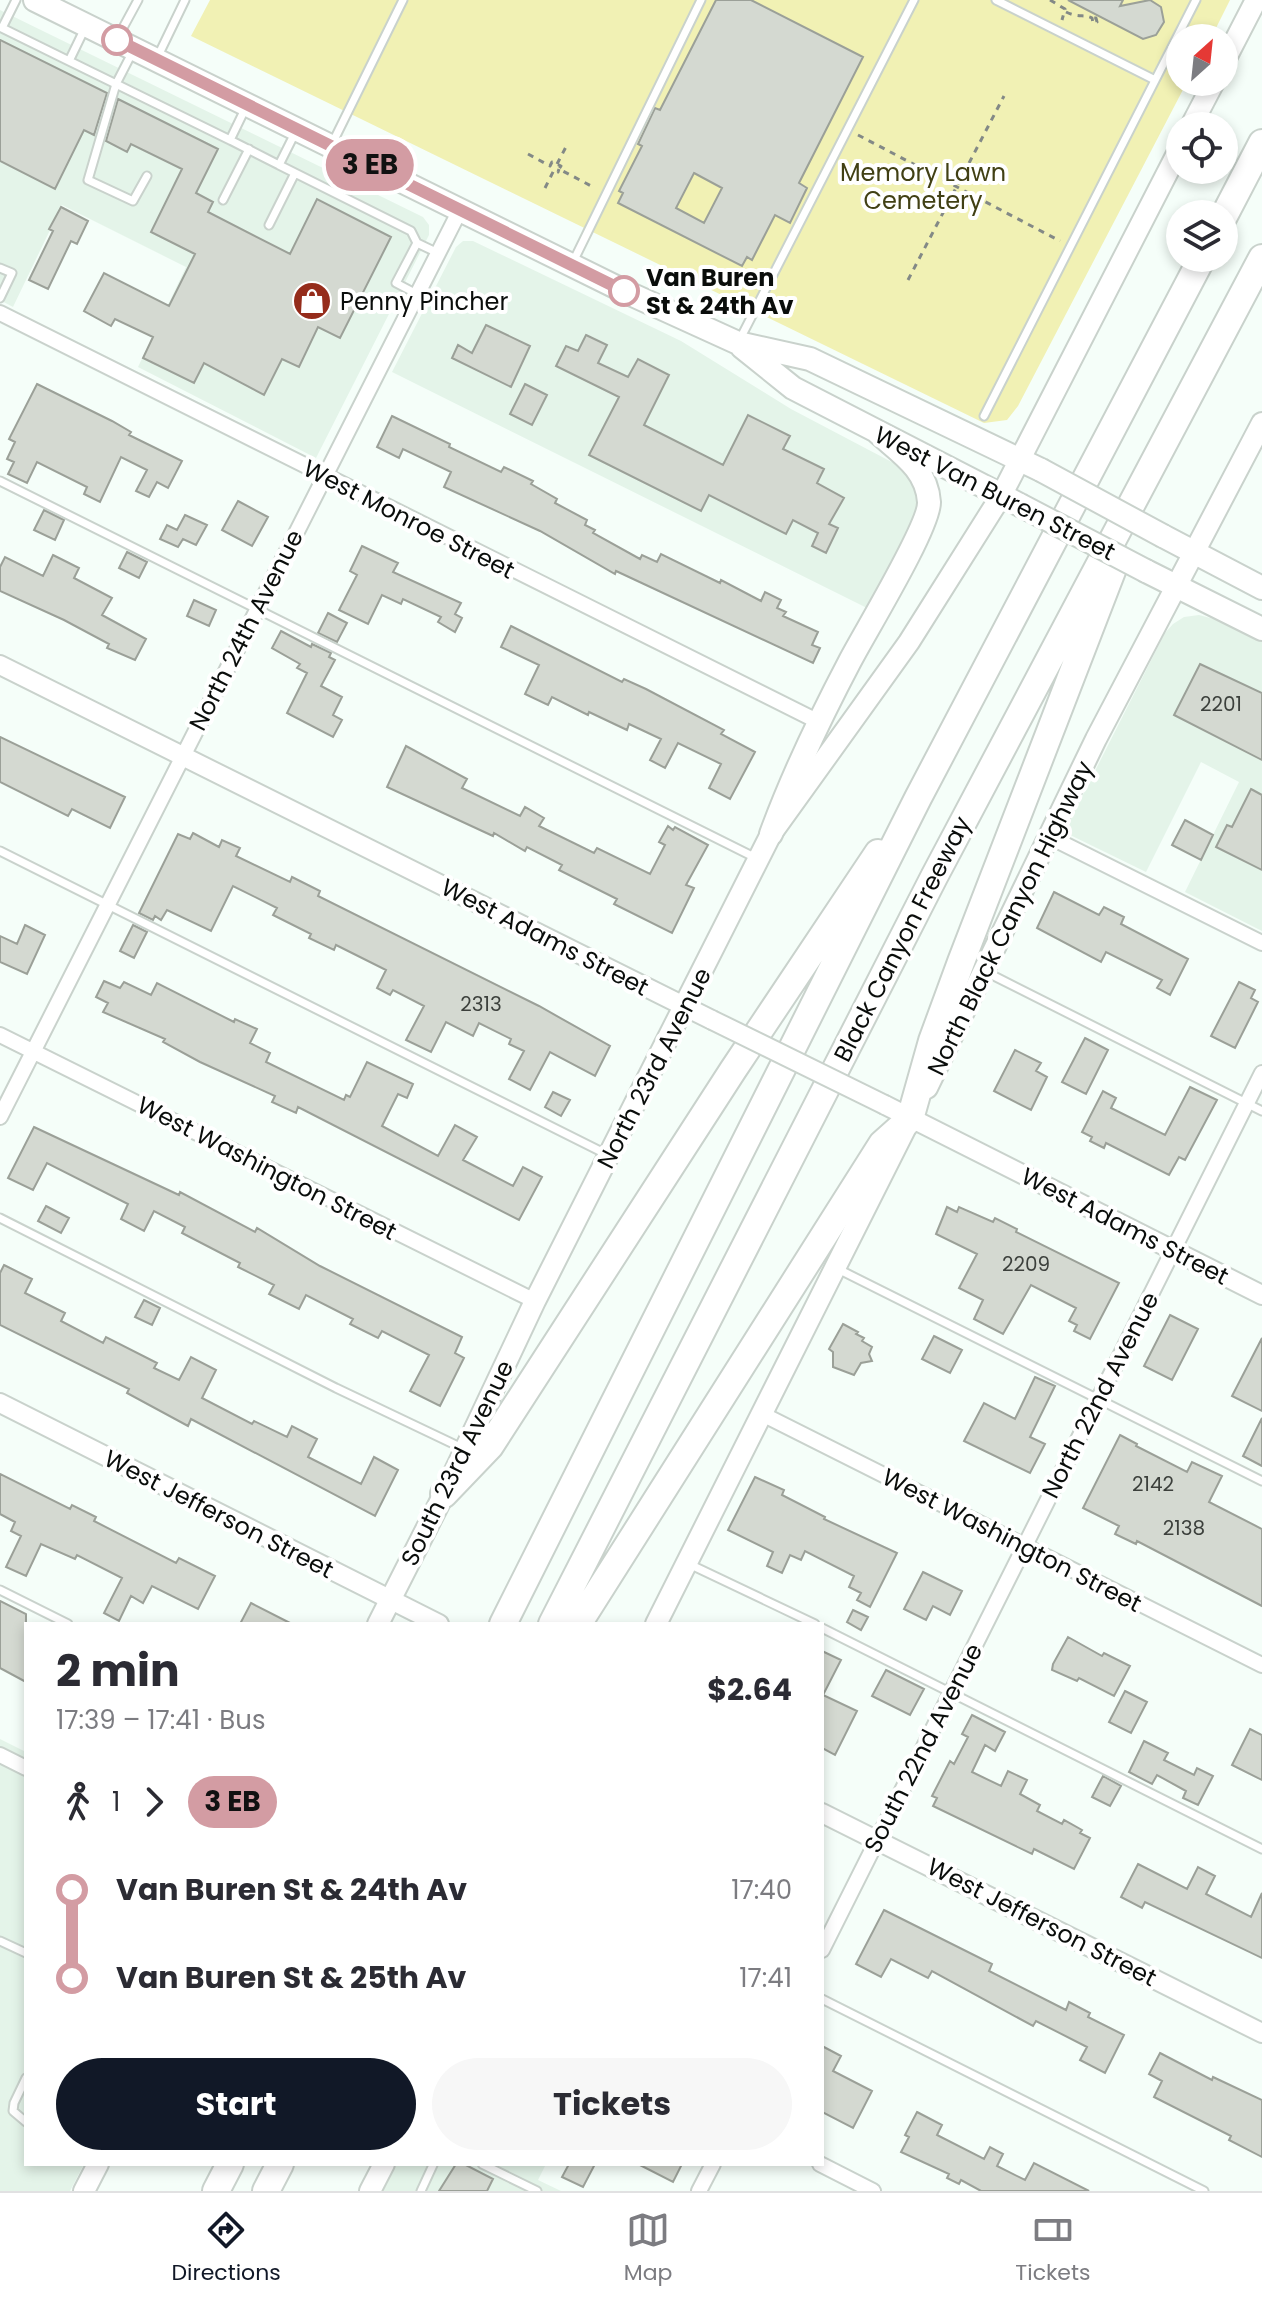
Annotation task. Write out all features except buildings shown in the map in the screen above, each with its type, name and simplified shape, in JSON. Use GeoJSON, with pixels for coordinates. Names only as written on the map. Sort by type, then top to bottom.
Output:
{"type":"FeatureCollection","features":[{"type":"Feature","properties":{"kind":"highway"},"geometry":{"type":"LineString","coordinates":[[1232,200],[1262,143]]}},
{"type":"Feature","properties":{"kind":"highway","name":"Black Canyon Freeway"},"geometry":{"type":"LineString","coordinates":[[553,1622],[905,932],[1262,258]]}},
{"type":"Feature","properties":{"kind":"highway","name":"Black Canyon Freeway"},"geometry":{"type":"LineString","coordinates":[[504,1622],[918,798],[1195,272]]}},
{"type":"Feature","properties":{"kind":"highway"},"geometry":{"type":"LineString","coordinates":[[579,1622],[882,1144],[910,1119],[932,1041],[1109,582],[1138,490]]}},
{"type":"Feature","properties":{"kind":"highway"},"geometry":{"type":"LineString","coordinates":[[444,1494],[490,1446],[856,883],[918,798]]}},
{"type":"Feature","properties":{"kind":"highway"},"geometry":{"type":"LineString","coordinates":[[216,2191],[229,2166]]}},
{"type":"Feature","properties":{"kind":"highway"},"geometry":{"type":"LineString","coordinates":[[266,2191],[279,2166]]}},
{"type":"Feature","properties":{"kind":"main road","name":"West Van Buren Street"},"geometry":{"type":"LineString","coordinates":[[35,0],[571,265],[738,343],[810,359],[1020,459],[1262,588]]}},
{"type":"Feature","properties":{"kind":"main road"},"geometry":{"type":"LineString","coordinates":[[1238,35],[1256,0]]}},
{"type":"Feature","properties":{"kind":"main road"},"geometry":{"type":"LineString","coordinates":[[771,834],[1011,501],[1020,459],[1166,175]]}},
{"type":"Feature","properties":{"kind":"main road","name":"West Van Buren Street"},"geometry":{"type":"LineString","coordinates":[[738,343],[793,388],[1262,629]]}},
{"type":"Feature","properties":{"kind":"main road","name":"North Black Canyon Highway"},"geometry":{"type":"LineString","coordinates":[[657,1622],[948,1048],[1096,739],[1262,423]]}},
{"type":"Feature","properties":{"kind":"main road"},"geometry":{"type":"LineString","coordinates":[[771,834],[791,777],[929,509],[926,484],[918,468],[876,431]]}},
{"type":"Feature","properties":{"kind":"main road","name":"North 23rd Avenue"},"geometry":{"type":"LineString","coordinates":[[535,1301],[771,834]]}},
{"type":"Feature","properties":{"kind":"main road","name":"South 23rd Avenue"},"geometry":{"type":"LineString","coordinates":[[379,1622],[444,1494],[535,1301]]}},
{"type":"Feature","properties":{"kind":"main road"},"geometry":{"type":"LineString","coordinates":[[84,2191],[97,2166]]}},
{"type":"Feature","properties":{"kind":"main road"},"geometry":{"type":"LineString","coordinates":[[370,2191],[383,2166]]}},
{"type":"Feature","properties":{"kind":"street","name":"North 24th Avenue"},"geometry":{"type":"LineString","coordinates":[[0,1117],[460,210]]}},
{"type":"Feature","properties":{"kind":"street","name":"West Monroe Street"},"geometry":{"type":"LineString","coordinates":[[0,313],[819,722]]}},
{"type":"Feature","properties":{"kind":"street","name":"West Adams Street"},"geometry":{"type":"LineString","coordinates":[[0,665],[1262,1295]]}},
{"type":"Feature","properties":{"kind":"street"},"geometry":{"type":"LineString","coordinates":[[1050,837],[1262,943]]}},
{"type":"Feature","properties":{"kind":"street","name":"West Washington Street"},"geometry":{"type":"LineString","coordinates":[[0,1035],[535,1301]]}},
{"type":"Feature","properties":{"kind":"street","name":"North 22nd Avenue"},"geometry":{"type":"LineString","coordinates":[[1024,1546],[1262,1073]]}},
{"type":"Feature","properties":{"kind":"street","name":"West Jefferson Street"},"geometry":{"type":"LineString","coordinates":[[0,1403],[435,1622]]}},
{"type":"Feature","properties":{"kind":"street","name":"West Washington Street"},"geometry":{"type":"LineString","coordinates":[[762,1414],[1262,1665]]}},
{"type":"Feature","properties":{"kind":"street","name":"South 22nd Avenue"},"geometry":{"type":"LineString","coordinates":[[824,1946],[1024,1546]]}},
{"type":"Feature","properties":{"kind":"street"},"geometry":{"type":"LineString","coordinates":[[0,1755],[24,1767]]}},
{"type":"Feature","properties":{"kind":"street","name":"West Jefferson Street"},"geometry":{"type":"LineString","coordinates":[[824,1814],[1262,2033]]}},
{"type":"Feature","properties":{"kind":"street"},"geometry":{"type":"LineString","coordinates":[[699,2191],[712,2166]]}},
{"type":"Feature","properties":{"kind":"street"},"geometry":{"type":"LineString","coordinates":[[824,2166],[873,2191]]}},
{"type":"Feature","properties":{"kind":"lane"},"geometry":{"type":"LineString","coordinates":[[16,0],[2,28],[411,231],[417,243],[438,253]]}},
{"type":"Feature","properties":{"kind":"lane"},"geometry":{"type":"LineString","coordinates":[[138,0],[88,180],[133,201],[147,176]]}},
{"type":"Feature","properties":{"kind":"lane"},"geometry":{"type":"LineString","coordinates":[[156,60],[185,0]]}},
{"type":"Feature","properties":{"kind":"lane"},"geometry":{"type":"LineString","coordinates":[[331,146],[403,0]]}},
{"type":"Feature","properties":{"kind":"lane"},"geometry":{"type":"LineString","coordinates":[[571,265],[701,0]]}},
{"type":"Feature","properties":{"kind":"lane"},"geometry":{"type":"LineString","coordinates":[[738,343],[914,0]]}},
{"type":"Feature","properties":{"kind":"lane"},"geometry":{"type":"LineString","coordinates":[[996,0],[1155,80]]}},
{"type":"Feature","properties":{"kind":"lane"},"geometry":{"type":"LineString","coordinates":[[984,416],[1196,0]]}},
{"type":"Feature","properties":{"kind":"lane"},"geometry":{"type":"LineString","coordinates":[[69,61],[86,25]]}},
{"type":"Feature","properties":{"kind":"lane"},"geometry":{"type":"LineString","coordinates":[[230,140],[247,105]]}},
{"type":"Feature","properties":{"kind":"lane"},"geometry":{"type":"LineString","coordinates":[[279,165],[297,129]]}},
{"type":"Feature","properties":{"kind":"lane"},"geometry":{"type":"LineString","coordinates":[[223,200],[249,149]]}},
{"type":"Feature","properties":{"kind":"lane"},"geometry":{"type":"LineString","coordinates":[[269,225],[295,173]]}},
{"type":"Feature","properties":{"kind":"lane"},"geometry":{"type":"LineString","coordinates":[[417,243],[396,283],[417,294]]}},
{"type":"Feature","properties":{"kind":"lane"},"geometry":{"type":"LineString","coordinates":[[0,268],[12,273],[0,298]]}},
{"type":"Feature","properties":{"kind":"lane"},"geometry":{"type":"LineString","coordinates":[[0,481],[760,860]]}},
{"type":"Feature","properties":{"kind":"lane"},"geometry":{"type":"LineString","coordinates":[[0,851],[610,1156]]}},
{"type":"Feature","properties":{"kind":"lane"},"geometry":{"type":"LineString","coordinates":[[984,971],[1262,1111]]}},
{"type":"Feature","properties":{"kind":"lane"},"geometry":{"type":"LineString","coordinates":[[0,1218],[336,1388],[464,1449]]}},
{"type":"Feature","properties":{"kind":"lane"},"geometry":{"type":"LineString","coordinates":[[836,1268],[1262,1481]]}},
{"type":"Feature","properties":{"kind":"lane"},"geometry":{"type":"LineString","coordinates":[[687,1563],[811,1622]]}},
{"type":"Feature","properties":{"kind":"lane"},"geometry":{"type":"LineString","coordinates":[[0,1590],[64,1622]]}},
{"type":"Feature","properties":{"kind":"lane"},"geometry":{"type":"LineString","coordinates":[[824,1629],[1262,1849]]}},
{"type":"Feature","properties":{"kind":"lane"},"geometry":{"type":"LineString","coordinates":[[0,1941],[24,1952]]}},
{"type":"Feature","properties":{"kind":"lane"},"geometry":{"type":"LineString","coordinates":[[824,2000],[1204,2191]]}},
{"type":"Feature","properties":{"kind":"lane"},"geometry":{"type":"LineString","coordinates":[[24,2082],[13,2111],[24,2120]]}},
{"type":"Feature","properties":{"kind":"lane"},"geometry":{"type":"LineString","coordinates":[[421,2191],[433,2166]]}},
{"type":"Feature","properties":{"kind":"lane"},"geometry":{"type":"LineString","coordinates":[[486,2166],[537,2191]]}},
{"type":"Feature","properties":{"kind":"path"},"geometry":{"type":"LineString","coordinates":[[1050,0],[1078,18],[1092,18]]}},
{"type":"Feature","properties":{"kind":"path"},"geometry":{"type":"LineString","coordinates":[[1057,31],[1066,12]]}},
{"type":"Feature","properties":{"kind":"path"},"geometry":{"type":"LineString","coordinates":[[908,280],[1004,96]]}},
{"type":"Feature","properties":{"kind":"path"},"geometry":{"type":"LineString","coordinates":[[847,130],[1070,246]]}},
{"type":"Feature","properties":{"kind":"path"},"geometry":{"type":"LineString","coordinates":[[557,164],[567,145]]}},
{"type":"Feature","properties":{"kind":"path"},"geometry":{"type":"LineString","coordinates":[[528,154],[549,168],[606,193]]}},
{"type":"Feature","properties":{"kind":"path"},"geometry":{"type":"LineString","coordinates":[[545,188],[561,166],[552,162],[550,166]]}},
{"type":"Feature","properties":{"kind":"shaded area"},"geometry":{"type":"Polygon","coordinates":[[[0,10],[423,217],[429,225],[429,235],[316,458],[138,367],[186,267],[62,205],[13,307],[0,300],[0,10]]]}},
{"type":"Feature","properties":{"kind":"shaded area"},"geometry":{"type":"Polygon","coordinates":[[[463,241],[473,241],[681,341],[791,409],[905,469],[913,479],[918,495],[917,511],[869,609],[392,372],[456,247],[463,241]]]}},
{"type":"Feature","properties":{"kind":"shaded area"},"geometry":{"type":"Polygon","coordinates":[[[1199,615],[1262,642],[1262,931],[1185,892],[1239,782],[1201,762],[1146,872],[1064,832],[1165,633],[1184,617],[1199,615]]]}},
{"type":"Feature","properties":{"kind":"shaded area"},"geometry":{"type":"Polygon","coordinates":[[[0,1739],[24,1751],[24,2166],[83,2166],[70,2191],[0,2191],[0,1739]]]}},
{"type":"Feature","properties":{"kind":"shaded area"},"geometry":{"type":"Polygon","coordinates":[[[396,2166],[545,2166],[538,2180],[561,2191],[383,2191],[396,2166]]]}},
{"type":"Feature","properties":{"kind":"green space","name":"Memory Lawn Cemetery"},"geometry":{"type":"Polygon","coordinates":[[[210,0],[1230,0],[1218,24],[1166,24],[1166,96],[1180,96],[1171,112],[1166,112],[1166,122],[1018,406],[1007,420],[984,423],[191,36],[210,0]]]}},
{"type":"Feature","properties":{"kind":"bus line"},"geometry":{"type":"LineString","coordinates":[[117,40],[624,291]]}},
{"type":"Feature","properties":{"kind":"place","name":"Van Buren St & 24th Av"},"geometry":{"type":"Point","coordinates":[624,291]}},
{"type":"Feature","properties":{"kind":"place","name":"Penny Pincher"},"geometry":{"type":"Point","coordinates":[312,301]}}]}
